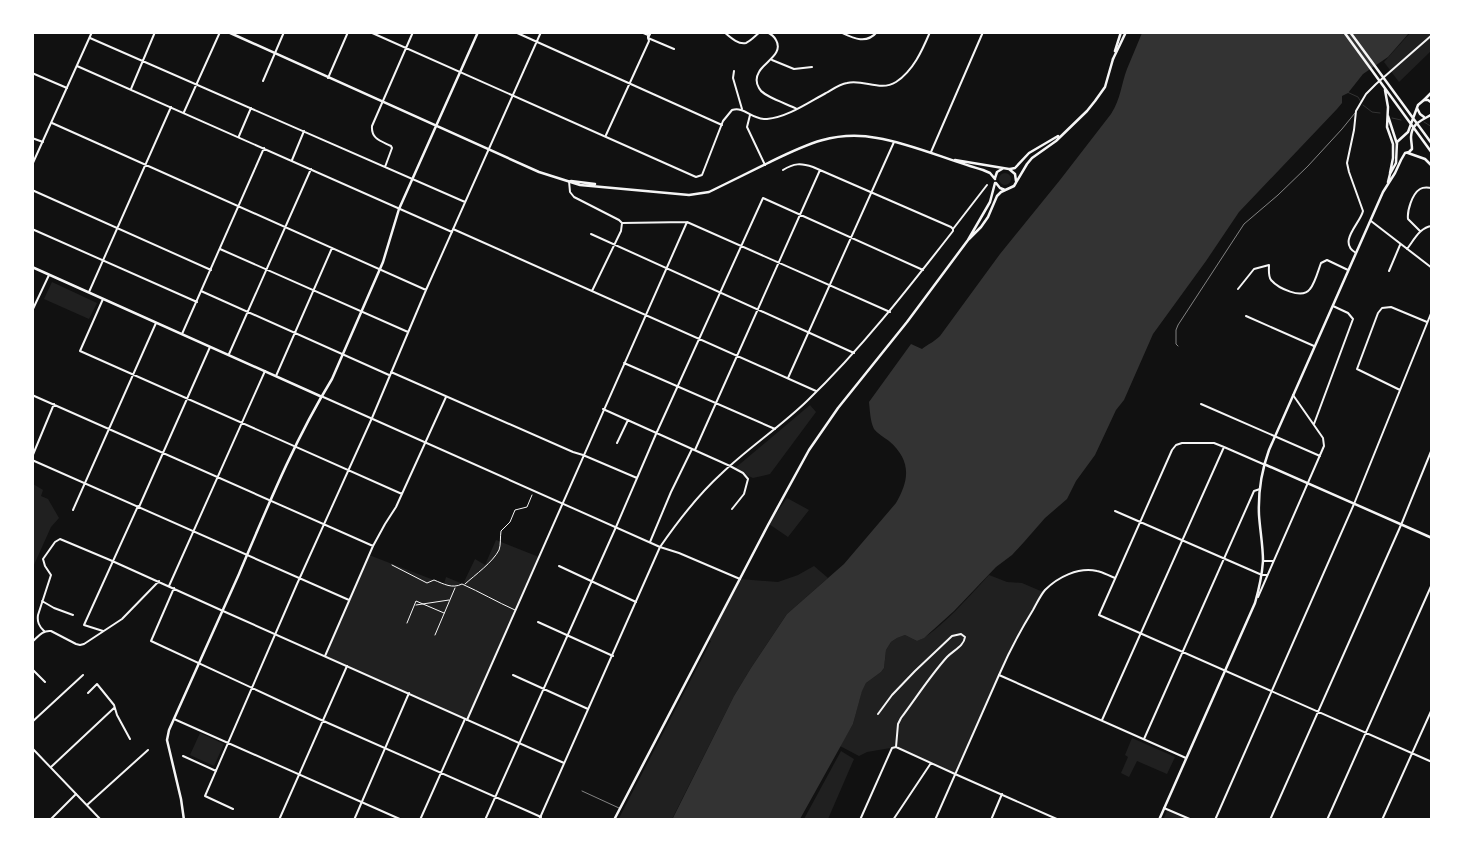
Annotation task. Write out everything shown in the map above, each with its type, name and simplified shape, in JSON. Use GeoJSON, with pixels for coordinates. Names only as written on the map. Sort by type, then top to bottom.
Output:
{"type":"FeatureCollection","features":[{"type":"Feature","properties":{"kind":"main road"},"geometry":{"type":"LineString","coordinates":[[228,32],[488,150],[539,172],[570,181],[689,195],[701,194],[709,192],[805,145],[831,138],[866,136],[894,142],[987,172],[1000,188],[1006,190]]}},
{"type":"Feature","properties":{"kind":"main road"},"geometry":{"type":"LineString","coordinates":[[184,820],[167,740],[169,730],[294,447],[320,396],[332,379],[380,269],[412,180],[478,32]]}},
{"type":"Feature","properties":{"kind":"main road"},"geometry":{"type":"LineString","coordinates":[[968,240],[988,217],[997,196],[1010,189],[1026,164],[1066,131],[1087,111],[1100,94],[1105,87],[1121,32]]}},
{"type":"Feature","properties":{"kind":"main road"},"geometry":{"type":"LineString","coordinates":[[1113,59],[1126,32]]}},
{"type":"Feature","properties":{"kind":"main road"},"geometry":{"type":"LineString","coordinates":[[1344,32],[1432,153]]}},
{"type":"Feature","properties":{"kind":"main road"},"geometry":{"type":"LineString","coordinates":[[1350,32],[1432,144]]}},
{"type":"Feature","properties":{"kind":"main road"},"geometry":{"type":"LineString","coordinates":[[1385,89],[1388,115],[1397,146],[1401,153],[1417,155],[1425,159],[1432,166]]}},
{"type":"Feature","properties":{"kind":"main road"},"geometry":{"type":"LineString","coordinates":[[1390,174],[1396,163],[1397,146],[1400,139],[1408,132],[1419,103],[1432,92]]}},
{"type":"Feature","properties":{"kind":"main road"},"geometry":{"type":"LineString","coordinates":[[1424,100],[1432,103]]}},
{"type":"Feature","properties":{"kind":"main road"},"geometry":{"type":"LineString","coordinates":[[1417,107],[1420,114],[1432,119]]}},
{"type":"Feature","properties":{"kind":"main road"},"geometry":{"type":"LineString","coordinates":[[1159,820],[1255,603],[1262,575],[1263,561],[1259,516],[1260,489],[1264,464],[1274,437],[1388,183],[1395,173],[1399,162],[1412,149],[1412,132],[1417,122],[1432,114]]}},
{"type":"Feature","properties":{"kind":"main road"},"geometry":{"type":"LineString","coordinates":[[1388,115],[1387,127],[1391,137],[1393,153],[1388,183]]}},
{"type":"Feature","properties":{"kind":"main road"},"geometry":{"type":"LineString","coordinates":[[949,159],[1009,169],[1015,168],[1030,153],[1066,131]]}},
{"type":"Feature","properties":{"kind":"main road"},"geometry":{"type":"LineString","coordinates":[[614,820],[786,491],[819,434],[968,240],[990,202],[997,172],[1004,168]]}},
{"type":"Feature","properties":{"kind":"main road"},"geometry":{"type":"LineString","coordinates":[[1009,169],[1015,174],[1016,182]]}},
{"type":"Feature","properties":{"kind":"main road"},"geometry":{"type":"LineString","coordinates":[[32,268],[320,396]]}},
{"type":"Feature","properties":{"kind":"main road"},"geometry":{"type":"LineString","coordinates":[[1264,464],[1432,538]]}},
{"type":"Feature","properties":{"kind":"street"},"geometry":{"type":"LineString","coordinates":[[131,90],[155,32]]}},
{"type":"Feature","properties":{"kind":"street"},"geometry":{"type":"LineString","coordinates":[[184,112],[220,32]]}},
{"type":"Feature","properties":{"kind":"street"},"geometry":{"type":"LineString","coordinates":[[263,81],[284,32]]}},
{"type":"Feature","properties":{"kind":"street"},"geometry":{"type":"LineString","coordinates":[[328,78],[348,32]]}},
{"type":"Feature","properties":{"kind":"street"},"geometry":{"type":"LineString","coordinates":[[370,32],[696,177],[702,175],[722,125],[732,110],[742,109],[750,115],[766,119],[797,109],[846,83],[861,82],[882,86],[895,82],[906,74],[914,64],[930,32]]}},
{"type":"Feature","properties":{"kind":"street"},"geometry":{"type":"LineString","coordinates":[[384,168],[392,148],[375,138],[372,130],[382,102],[413,32]]}},
{"type":"Feature","properties":{"kind":"street"},"geometry":{"type":"LineString","coordinates":[[515,32],[722,125]]}},
{"type":"Feature","properties":{"kind":"street"},"geometry":{"type":"LineString","coordinates":[[233,809],[205,796],[372,418],[452,230],[541,32]]}},
{"type":"Feature","properties":{"kind":"street"},"geometry":{"type":"LineString","coordinates":[[641,32],[648,35],[648,38],[674,49]]}},
{"type":"Feature","properties":{"kind":"street"},"geometry":{"type":"LineString","coordinates":[[606,136],[649,41],[648,38],[651,32]]}},
{"type":"Feature","properties":{"kind":"street"},"geometry":{"type":"LineString","coordinates":[[724,32],[743,43],[748,42],[760,32]]}},
{"type":"Feature","properties":{"kind":"street"},"geometry":{"type":"LineString","coordinates":[[767,32],[774,36],[778,44],[771,60],[759,72],[757,78],[758,88],[767,95],[797,109]]}},
{"type":"Feature","properties":{"kind":"street"},"geometry":{"type":"LineString","coordinates":[[840,32],[860,40],[869,38],[877,32]]}},
{"type":"Feature","properties":{"kind":"street"},"geometry":{"type":"LineString","coordinates":[[930,153],[983,32]]}},
{"type":"Feature","properties":{"kind":"street"},"geometry":{"type":"LineString","coordinates":[[87,33],[143,61],[465,202]]}},
{"type":"Feature","properties":{"kind":"street"},"geometry":{"type":"LineString","coordinates":[[32,166],[91,35]]}},
{"type":"Feature","properties":{"kind":"street"},"geometry":{"type":"LineString","coordinates":[[1356,253],[1350,247],[1349,236],[1359,222],[1363,211],[1347,163],[1356,111],[1366,94],[1376,84],[1432,35]]}},
{"type":"Feature","properties":{"kind":"street"},"geometry":{"type":"LineString","coordinates":[[771,60],[794,69],[812,67]]}},
{"type":"Feature","properties":{"kind":"street"},"geometry":{"type":"LineString","coordinates":[[77,66],[816,391]]}},
{"type":"Feature","properties":{"kind":"street"},"geometry":{"type":"LineString","coordinates":[[734,71],[733,78],[742,109]]}},
{"type":"Feature","properties":{"kind":"street"},"geometry":{"type":"LineString","coordinates":[[32,73],[67,88]]}},
{"type":"Feature","properties":{"kind":"street"},"geometry":{"type":"LineString","coordinates":[[89,292],[171,107]]}},
{"type":"Feature","properties":{"kind":"street"},"geometry":{"type":"LineString","coordinates":[[238,137],[251,108]]}},
{"type":"Feature","properties":{"kind":"street"},"geometry":{"type":"LineString","coordinates":[[750,115],[747,127],[765,165]]}},
{"type":"Feature","properties":{"kind":"street"},"geometry":{"type":"LineString","coordinates":[[52,123],[426,290]]}},
{"type":"Feature","properties":{"kind":"street"},"geometry":{"type":"LineString","coordinates":[[292,160],[304,131]]}},
{"type":"Feature","properties":{"kind":"street"},"geometry":{"type":"LineString","coordinates":[[32,138],[43,142]]}},
{"type":"Feature","properties":{"kind":"street"},"geometry":{"type":"LineString","coordinates":[[788,378],[894,142]]}},
{"type":"Feature","properties":{"kind":"street"},"geometry":{"type":"LineString","coordinates":[[182,334],[264,148]]}},
{"type":"Feature","properties":{"kind":"street"},"geometry":{"type":"LineString","coordinates":[[783,170],[789,166],[799,164],[820,170],[953,229]]}},
{"type":"Feature","properties":{"kind":"street"},"geometry":{"type":"LineString","coordinates":[[228,355],[311,169]]}},
{"type":"Feature","properties":{"kind":"street"},"geometry":{"type":"LineString","coordinates":[[695,450],[820,170]]}},
{"type":"Feature","properties":{"kind":"street"},"geometry":{"type":"LineString","coordinates":[[570,181],[570,192],[574,197],[622,223],[687,222],[890,312]]}},
{"type":"Feature","properties":{"kind":"street"},"geometry":{"type":"LineString","coordinates":[[174,588],[151,641],[540,818],[660,547],[701,494],[722,472],[808,400],[854,353],[890,312],[987,185]]}},
{"type":"Feature","properties":{"kind":"street"},"geometry":{"type":"LineString","coordinates":[[1420,231],[1408,219],[1408,211],[1416,192],[1425,187],[1432,188]]}},
{"type":"Feature","properties":{"kind":"street"},"geometry":{"type":"LineString","coordinates":[[32,190],[211,270]]}},
{"type":"Feature","properties":{"kind":"street"},"geometry":{"type":"LineString","coordinates":[[485,820],[763,198],[922,270]]}},
{"type":"Feature","properties":{"kind":"street"},"geometry":{"type":"LineString","coordinates":[[1371,221],[1432,268]]}},
{"type":"Feature","properties":{"kind":"street"},"geometry":{"type":"LineString","coordinates":[[420,820],[516,610],[687,222]]}},
{"type":"Feature","properties":{"kind":"street"},"geometry":{"type":"LineString","coordinates":[[592,291],[621,232],[622,223]]}},
{"type":"Feature","properties":{"kind":"street"},"geometry":{"type":"LineString","coordinates":[[1407,250],[1420,231],[1432,226]]}},
{"type":"Feature","properties":{"kind":"street"},"geometry":{"type":"LineString","coordinates":[[32,229],[197,302]]}},
{"type":"Feature","properties":{"kind":"street"},"geometry":{"type":"LineString","coordinates":[[591,234],[854,353]]}},
{"type":"Feature","properties":{"kind":"street"},"geometry":{"type":"LineString","coordinates":[[1389,271],[1400,245]]}},
{"type":"Feature","properties":{"kind":"street"},"geometry":{"type":"LineString","coordinates":[[276,376],[332,248]]}},
{"type":"Feature","properties":{"kind":"street"},"geometry":{"type":"LineString","coordinates":[[220,249],[408,332]]}},
{"type":"Feature","properties":{"kind":"street"},"geometry":{"type":"LineString","coordinates":[[1238,288],[1254,269],[1268,265],[1270,279],[1273,282],[1287,291],[1301,294],[1306,293],[1310,289],[1324,261],[1327,260],[1348,270]]}},
{"type":"Feature","properties":{"kind":"street"},"geometry":{"type":"LineString","coordinates":[[32,312],[49,275]]}},
{"type":"Feature","properties":{"kind":"street"},"geometry":{"type":"LineString","coordinates":[[202,291],[389,375]]}},
{"type":"Feature","properties":{"kind":"street"},"geometry":{"type":"LineString","coordinates":[[103,299],[80,351],[402,494]]}},
{"type":"Feature","properties":{"kind":"street"},"geometry":{"type":"LineString","coordinates":[[1314,424],[1353,319],[1348,313],[1332,306]]}},
{"type":"Feature","properties":{"kind":"street"},"geometry":{"type":"LineString","coordinates":[[1400,390],[1357,369],[1378,313],[1382,308],[1391,307],[1427,322]]}},
{"type":"Feature","properties":{"kind":"street"},"geometry":{"type":"LineString","coordinates":[[1215,820],[1354,504],[1432,311]]}},
{"type":"Feature","properties":{"kind":"street"},"geometry":{"type":"LineString","coordinates":[[1246,316],[1314,346]]}},
{"type":"Feature","properties":{"kind":"street"},"geometry":{"type":"LineString","coordinates":[[73,510],[156,323]]}},
{"type":"Feature","properties":{"kind":"street"},"geometry":{"type":"LineString","coordinates":[[103,631],[84,625],[210,347]]}},
{"type":"Feature","properties":{"kind":"street"},"geometry":{"type":"LineString","coordinates":[[624,363],[775,429]]}},
{"type":"Feature","properties":{"kind":"street"},"geometry":{"type":"LineString","coordinates":[[169,586],[264,371]]}},
{"type":"Feature","properties":{"kind":"street"},"geometry":{"type":"LineString","coordinates":[[391,372],[577,454],[637,478]]}},
{"type":"Feature","properties":{"kind":"street"},"geometry":{"type":"LineString","coordinates":[[32,395],[373,546]]}},
{"type":"Feature","properties":{"kind":"street"},"geometry":{"type":"LineString","coordinates":[[1255,603],[1308,484],[1324,443],[1314,424],[1293,395]]}},
{"type":"Feature","properties":{"kind":"street"},"geometry":{"type":"LineString","coordinates":[[320,396],[660,547],[668,548],[740,579]]}},
{"type":"Feature","properties":{"kind":"street"},"geometry":{"type":"LineString","coordinates":[[325,656],[373,546],[396,507],[446,397]]}},
{"type":"Feature","properties":{"kind":"street"},"geometry":{"type":"LineString","coordinates":[[54,404],[32,458],[349,600]]}},
{"type":"Feature","properties":{"kind":"street"},"geometry":{"type":"LineString","coordinates":[[1201,404],[1320,456]]}},
{"type":"Feature","properties":{"kind":"street"},"geometry":{"type":"LineString","coordinates":[[604,409],[743,473],[748,478],[744,494],[732,509]]}},
{"type":"Feature","properties":{"kind":"street"},"geometry":{"type":"LineString","coordinates":[[617,443],[628,420]]}},
{"type":"Feature","properties":{"kind":"street"},"geometry":{"type":"LineString","coordinates":[[1264,464],[1214,444],[1182,443],[1176,445],[1172,450],[1099,615],[1432,762]]}},
{"type":"Feature","properties":{"kind":"street"},"geometry":{"type":"LineString","coordinates":[[1102,720],[1224,447]]}},
{"type":"Feature","properties":{"kind":"street"},"geometry":{"type":"LineString","coordinates":[[650,542],[692,449]]}},
{"type":"Feature","properties":{"kind":"street"},"geometry":{"type":"LineString","coordinates":[[1270,820],[1401,525],[1432,449]]}},
{"type":"Feature","properties":{"kind":"street"},"geometry":{"type":"LineString","coordinates":[[1144,739],[1254,490],[1260,489]]}},
{"type":"Feature","properties":{"kind":"street"},"geometry":{"type":"LineString","coordinates":[[464,585],[485,565],[491,562],[500,549],[501,531],[510,522],[516,510],[527,507],[532,495]]}},
{"type":"Feature","properties":{"kind":"street"},"geometry":{"type":"LineString","coordinates":[[1115,511],[1262,575],[1268,575]]}},
{"type":"Feature","properties":{"kind":"street"},"geometry":{"type":"LineString","coordinates":[[44,631],[37,621],[51,578],[44,560],[55,542],[60,539],[174,588],[564,763]]}},
{"type":"Feature","properties":{"kind":"street"},"geometry":{"type":"LineString","coordinates":[[1263,561],[1270,562],[1275,559]]}},
{"type":"Feature","properties":{"kind":"street"},"geometry":{"type":"LineString","coordinates":[[392,565],[427,583],[434,580],[456,587],[462,584],[516,610]]}},
{"type":"Feature","properties":{"kind":"street"},"geometry":{"type":"LineString","coordinates":[[559,566],[636,602]]}},
{"type":"Feature","properties":{"kind":"street"},"geometry":{"type":"LineString","coordinates":[[935,820],[1007,656],[1044,592],[1064,576],[1082,570],[1097,571],[1115,578]]}},
{"type":"Feature","properties":{"kind":"street"},"geometry":{"type":"LineString","coordinates":[[32,642],[44,631],[51,631],[80,645],[127,614],[159,582]]}},
{"type":"Feature","properties":{"kind":"street"},"geometry":{"type":"LineString","coordinates":[[1327,820],[1432,584]]}},
{"type":"Feature","properties":{"kind":"street"},"geometry":{"type":"LineString","coordinates":[[434,635],[456,587]]}},
{"type":"Feature","properties":{"kind":"street"},"geometry":{"type":"LineString","coordinates":[[422,604],[450,600]]}},
{"type":"Feature","properties":{"kind":"street"},"geometry":{"type":"LineString","coordinates":[[42,601],[73,615]]}},
{"type":"Feature","properties":{"kind":"street"},"geometry":{"type":"LineString","coordinates":[[407,623],[416,601],[444,613]]}},
{"type":"Feature","properties":{"kind":"street"},"geometry":{"type":"LineString","coordinates":[[538,622],[613,656]]}},
{"type":"Feature","properties":{"kind":"street"},"geometry":{"type":"LineString","coordinates":[[878,714],[892,695],[952,636],[961,634],[965,636],[963,644],[938,667],[901,718],[898,724],[896,747]]}},
{"type":"Feature","properties":{"kind":"street"},"geometry":{"type":"LineString","coordinates":[[279,820],[347,666]]}},
{"type":"Feature","properties":{"kind":"street"},"geometry":{"type":"LineString","coordinates":[[32,669],[45,682]]}},
{"type":"Feature","properties":{"kind":"street"},"geometry":{"type":"LineString","coordinates":[[32,722],[83,675]]}},
{"type":"Feature","properties":{"kind":"street"},"geometry":{"type":"LineString","coordinates":[[513,675],[588,709]]}},
{"type":"Feature","properties":{"kind":"street"},"geometry":{"type":"LineString","coordinates":[[999,675],[1186,758]]}},
{"type":"Feature","properties":{"kind":"street"},"geometry":{"type":"LineString","coordinates":[[88,693],[97,684],[112,702],[130,739]]}},
{"type":"Feature","properties":{"kind":"street"},"geometry":{"type":"LineString","coordinates":[[354,820],[410,693]]}},
{"type":"Feature","properties":{"kind":"street"},"geometry":{"type":"LineString","coordinates":[[51,767],[114,708]]}},
{"type":"Feature","properties":{"kind":"street"},"geometry":{"type":"LineString","coordinates":[[1382,820],[1432,709]]}},
{"type":"Feature","properties":{"kind":"street"},"geometry":{"type":"LineString","coordinates":[[174,719],[402,820]]}},
{"type":"Feature","properties":{"kind":"street"},"geometry":{"type":"LineString","coordinates":[[896,747],[1059,820]]}},
{"type":"Feature","properties":{"kind":"street"},"geometry":{"type":"LineString","coordinates":[[860,820],[892,748],[896,747]]}},
{"type":"Feature","properties":{"kind":"street"},"geometry":{"type":"LineString","coordinates":[[32,748],[101,820]]}},
{"type":"Feature","properties":{"kind":"street"},"geometry":{"type":"LineString","coordinates":[[87,805],[148,750]]}},
{"type":"Feature","properties":{"kind":"street"},"geometry":{"type":"LineString","coordinates":[[183,756],[216,771]]}},
{"type":"Feature","properties":{"kind":"street"},"geometry":{"type":"LineString","coordinates":[[893,820],[931,763]]}},
{"type":"Feature","properties":{"kind":"street"},"geometry":{"type":"LineString","coordinates":[[50,820],[76,794]]}},
{"type":"Feature","properties":{"kind":"street"},"geometry":{"type":"LineString","coordinates":[[991,820],[1002,794]]}},
{"type":"Feature","properties":{"kind":"street"},"geometry":{"type":"LineString","coordinates":[[1164,808],[1192,820]]}},
{"type":"Feature","properties":{"kind":"street"},"geometry":{"type":"LineString","coordinates":[[1047,820],[1049,815]]}},
{"type":"Feature","properties":{"kind":"lane"},"geometry":{"type":"LineString","coordinates":[[1178,346],[1176,344],[1176,334],[1178,325],[1244,224],[1308,166],[1356,111]]}},
{"type":"Feature","properties":{"kind":"lane"},"geometry":{"type":"LineString","coordinates":[[582,791],[620,808]]}},
{"type":"Feature","properties":{"kind":"shaded area"},"geometry":{"type":"Polygon","coordinates":[[[1142,33],[1409,33],[1388,57],[1363,74],[1348,93],[1342,96],[1342,103],[1337,109],[1239,212],[1153,334],[1124,400],[1116,410],[1095,455],[1076,481],[1067,499],[1045,518],[1012,555],[996,567],[954,611],[924,638],[917,641],[905,635],[891,642],[886,650],[884,668],[866,683],[853,724],[800,819],[672,820],[734,696],[787,614],[844,564],[896,503],[901,494],[906,478],[905,463],[896,448],[874,429],[869,402],[911,344],[922,349],[940,336],[1000,254],[1111,114],[1142,33]]]}},
{"type":"Feature","properties":{"kind":"shaded area"},"geometry":{"type":"Polygon","coordinates":[[[1410,33],[1431,33],[1431,51],[1399,82],[1384,62],[1410,33]]]}},
{"type":"Feature","properties":{"kind":"shaded area"},"geometry":{"type":"Polygon","coordinates":[[[1005,173],[1011,179],[1005,185],[999,179],[1005,173]]]}},
{"type":"Feature","properties":{"kind":"shaded area"},"geometry":{"type":"Polygon","coordinates":[[[52,282],[97,303],[89,319],[44,299],[52,282]]]}},
{"type":"Feature","properties":{"kind":"shaded area"},"geometry":{"type":"Polygon","coordinates":[[[810,405],[816,412],[770,474],[753,478],[734,469],[810,405]]]}},
{"type":"Feature","properties":{"kind":"shaded area"},"geometry":{"type":"Polygon","coordinates":[[[33,484],[43,490],[41,496],[48,499],[59,518],[51,527],[33,567],[33,484]]]}},
{"type":"Feature","properties":{"kind":"shaded area"},"geometry":{"type":"Polygon","coordinates":[[[787,498],[809,510],[788,537],[769,524],[787,498]]]}},
{"type":"Feature","properties":{"kind":"shaded area"},"geometry":{"type":"Polygon","coordinates":[[[496,540],[539,557],[467,720],[325,656],[369,555],[444,584],[446,577],[463,584],[475,559],[485,565],[496,540]]]}},
{"type":"Feature","properties":{"kind":"shaded area"},"geometry":{"type":"Polygon","coordinates":[[[814,566],[828,578],[787,614],[751,668],[734,696],[672,819],[618,820],[711,641],[708,639],[740,579],[778,582],[798,575],[814,566]]]}},
{"type":"Feature","properties":{"kind":"shaded area"},"geometry":{"type":"Polygon","coordinates":[[[989,575],[1007,582],[1022,583],[1043,592],[1015,639],[955,774],[896,747],[867,752],[859,756],[840,746],[853,724],[862,690],[866,683],[884,668],[886,650],[891,642],[905,635],[917,641],[925,637],[955,611],[989,575]]]}},
{"type":"Feature","properties":{"kind":"shaded area"},"geometry":{"type":"Polygon","coordinates":[[[200,733],[224,744],[214,766],[190,755],[200,733]]]}},
{"type":"Feature","properties":{"kind":"shaded area"},"geometry":{"type":"Polygon","coordinates":[[[1132,738],[1175,757],[1167,774],[1137,761],[1129,777],[1121,773],[1128,757],[1125,755],[1132,738]]]}},
{"type":"Feature","properties":{"kind":"shaded area"},"geometry":{"type":"Polygon","coordinates":[[[841,751],[854,759],[828,819],[804,819],[841,751]]]}},
{"type":"Feature","properties":{"kind":"shaded area"},"geometry":{"type":"Polygon","coordinates":[[[1168,809],[1192,820],[1163,820],[1168,809]]]}},
{"type":"Feature","properties":{"kind":"waterway"},"geometry":{"type":"LineString","coordinates":[[1347,92],[1358,97],[1361,102]]}},
{"type":"Feature","properties":{"kind":"waterway"},"geometry":{"type":"LineString","coordinates":[[1363,105],[1372,112],[1380,113]]}},
{"type":"Feature","properties":{"kind":"waterway"},"geometry":{"type":"LineString","coordinates":[[1392,118],[1401,120]]}},
{"type":"Feature","properties":{"kind":"waterway"},"geometry":{"type":"LineString","coordinates":[[1424,122],[1432,127]]}}]}
